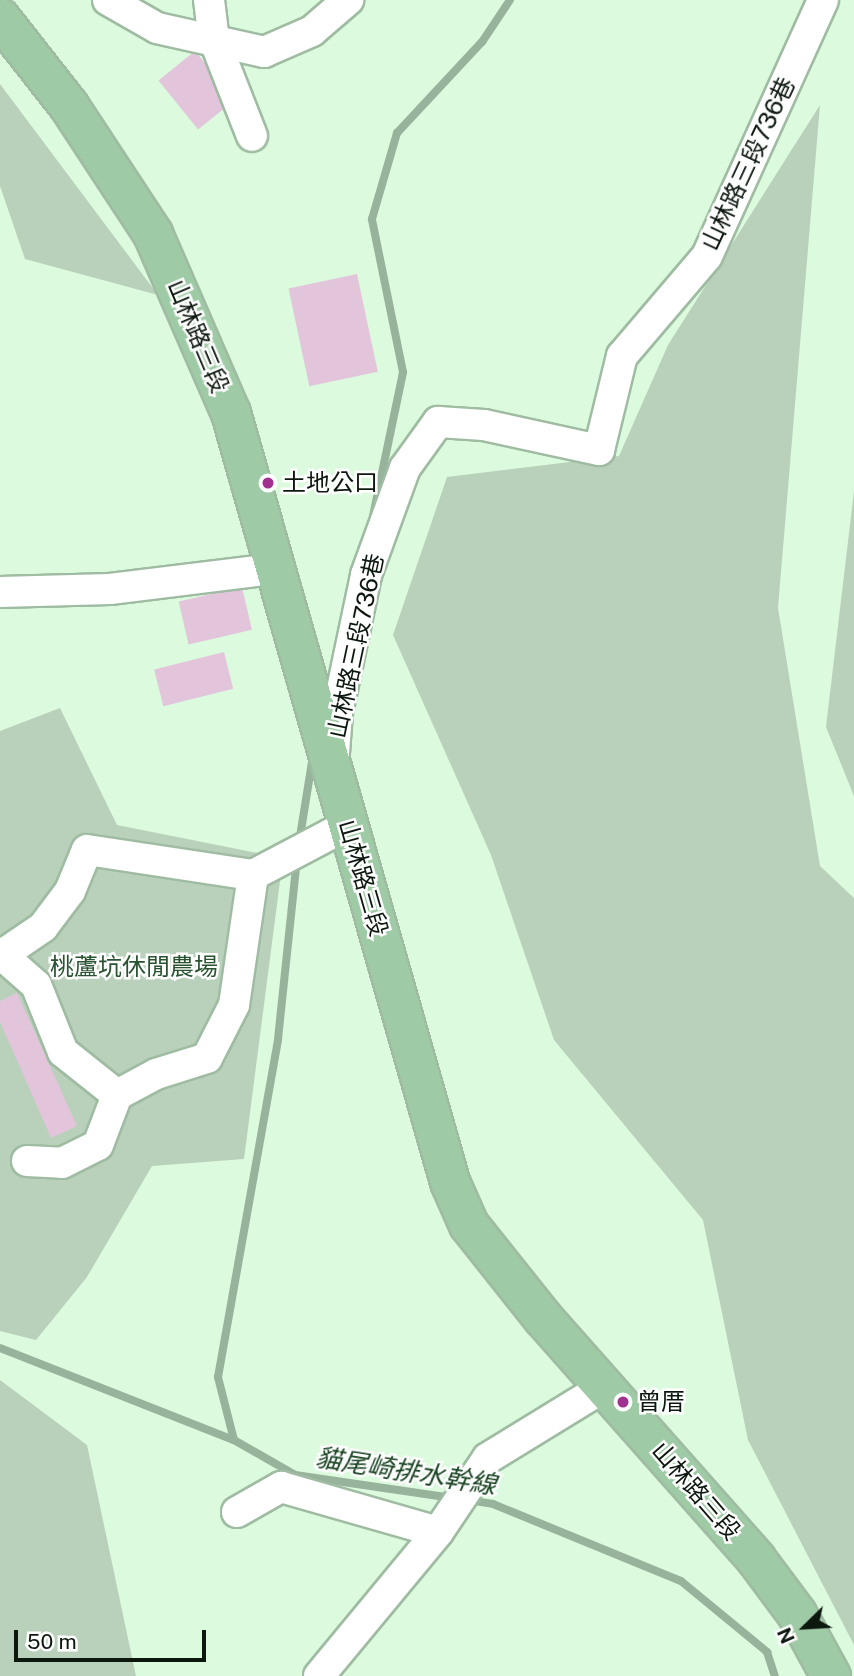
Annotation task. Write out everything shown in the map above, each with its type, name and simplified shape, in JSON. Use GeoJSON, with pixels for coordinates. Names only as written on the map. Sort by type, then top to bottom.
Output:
{"type":"FeatureCollection","features":[{"type":"Feature","properties":{"kind":"main road","name":"山林路三段"},"geometry":{"type":"LineString","coordinates":[[0,18],[69,106],[153,234],[231,414],[274,569],[306,666],[348,825],[450,1182],[468,1225],[604,1387],[756,1559],[797,1614],[831,1676]]}},
{"type":"Feature","properties":{"kind":"lane"},"geometry":{"type":"LineString","coordinates":[[108,0],[157,28],[264,52],[312,31],[348,0]]}},
{"type":"Feature","properties":{"kind":"lane"},"geometry":{"type":"LineString","coordinates":[[209,0],[214,39],[252,136]]}},
{"type":"Feature","properties":{"kind":"lane","name":"山林路三段736巷"},"geometry":{"type":"LineString","coordinates":[[333,761],[337,713],[366,575],[405,468],[438,422],[484,425],[599,450],[622,356],[707,256],[823,0]]}},
{"type":"Feature","properties":{"kind":"lane"},"geometry":{"type":"LineString","coordinates":[[0,592],[110,589],[274,569]]}},
{"type":"Feature","properties":{"kind":"lane"},"geometry":{"type":"LineString","coordinates":[[117,1095],[63,1052],[36,985],[2,955],[43,926],[71,891],[87,850],[253,874],[348,825]]}},
{"type":"Feature","properties":{"kind":"lane"},"geometry":{"type":"LineString","coordinates":[[27,1161],[62,1163],[98,1145],[117,1095],[156,1074],[207,1058],[234,1005],[253,874]]}},
{"type":"Feature","properties":{"kind":"lane"},"geometry":{"type":"LineString","coordinates":[[319,1676],[444,1523],[488,1458],[604,1387]]}},
{"type":"Feature","properties":{"kind":"lane"},"geometry":{"type":"LineString","coordinates":[[237,1512],[281,1487],[444,1523]]}},
{"type":"Feature","properties":{"kind":"green space"},"geometry":{"type":"Polygon","coordinates":[[[0,84],[158,295],[25,259],[0,186],[0,84]]]}},
{"type":"Feature","properties":{"kind":"green space"},"geometry":{"type":"Polygon","coordinates":[[[820,105],[778,608],[820,866],[854,898],[854,1645],[748,1440],[703,1220],[554,1040],[491,855],[393,635],[447,477],[619,456],[668,345],[820,105]]]}},
{"type":"Feature","properties":{"kind":"green space"},"geometry":{"type":"Polygon","coordinates":[[[854,491],[854,796],[826,727],[854,491]]]}},
{"type":"Feature","properties":{"kind":"green space","name":"桃蘆坑休閒農場"},"geometry":{"type":"Polygon","coordinates":[[[60,708],[117,825],[283,858],[244,1159],[152,1166],[87,1277],[36,1340],[0,1331],[0,731],[60,708]]]}},
{"type":"Feature","properties":{"kind":"green space"},"geometry":{"type":"Polygon","coordinates":[[[0,1380],[87,1445],[136,1676],[0,1676],[0,1380]]]}},
{"type":"Feature","properties":{"kind":"building"},"geometry":{"type":"Polygon","coordinates":[[[195,51],[235,100],[198,130],[158,81],[195,51]]]}},
{"type":"Feature","properties":{"kind":"building"},"geometry":{"type":"Polygon","coordinates":[[[357,274],[378,372],[309,386],[289,289],[357,274]]]}},
{"type":"Feature","properties":{"kind":"building"},"geometry":{"type":"Polygon","coordinates":[[[242,587],[252,630],[189,644],[179,602],[242,587]]]}},
{"type":"Feature","properties":{"kind":"building"},"geometry":{"type":"Polygon","coordinates":[[[224,652],[233,689],[163,706],[154,669],[224,652]]]}},
{"type":"Feature","properties":{"kind":"building"},"geometry":{"type":"Polygon","coordinates":[[[17,993],[77,1126],[51,1138],[0,1022],[0,1001],[17,993]]]}},
{"type":"Feature","properties":{"kind":"waterway"},"geometry":{"type":"LineString","coordinates":[[373,516],[403,372],[372,219],[397,133],[482,42],[510,0]]}},
{"type":"Feature","properties":{"kind":"waterway"},"geometry":{"type":"LineString","coordinates":[[299,843],[313,756]]}},
{"type":"Feature","properties":{"kind":"waterway"},"geometry":{"type":"LineString","coordinates":[[234,1440],[218,1377],[278,1039],[297,859]]}},
{"type":"Feature","properties":{"kind":"waterway","name":"貓尾崎排水幹線"},"geometry":{"type":"LineString","coordinates":[[0,1348],[234,1440],[295,1475],[452,1498]]}},
{"type":"Feature","properties":{"kind":"waterway","name":"貓尾崎排水幹線"},"geometry":{"type":"LineString","coordinates":[[468,1500],[493,1504],[681,1581],[767,1652],[775,1676]]}},
{"type":"Feature","properties":{"kind":"place","name":"土地公口"},"geometry":{"type":"Point","coordinates":[268,483]}},
{"type":"Feature","properties":{"kind":"place","name":"曾厝"},"geometry":{"type":"Point","coordinates":[623,1402]}}]}
